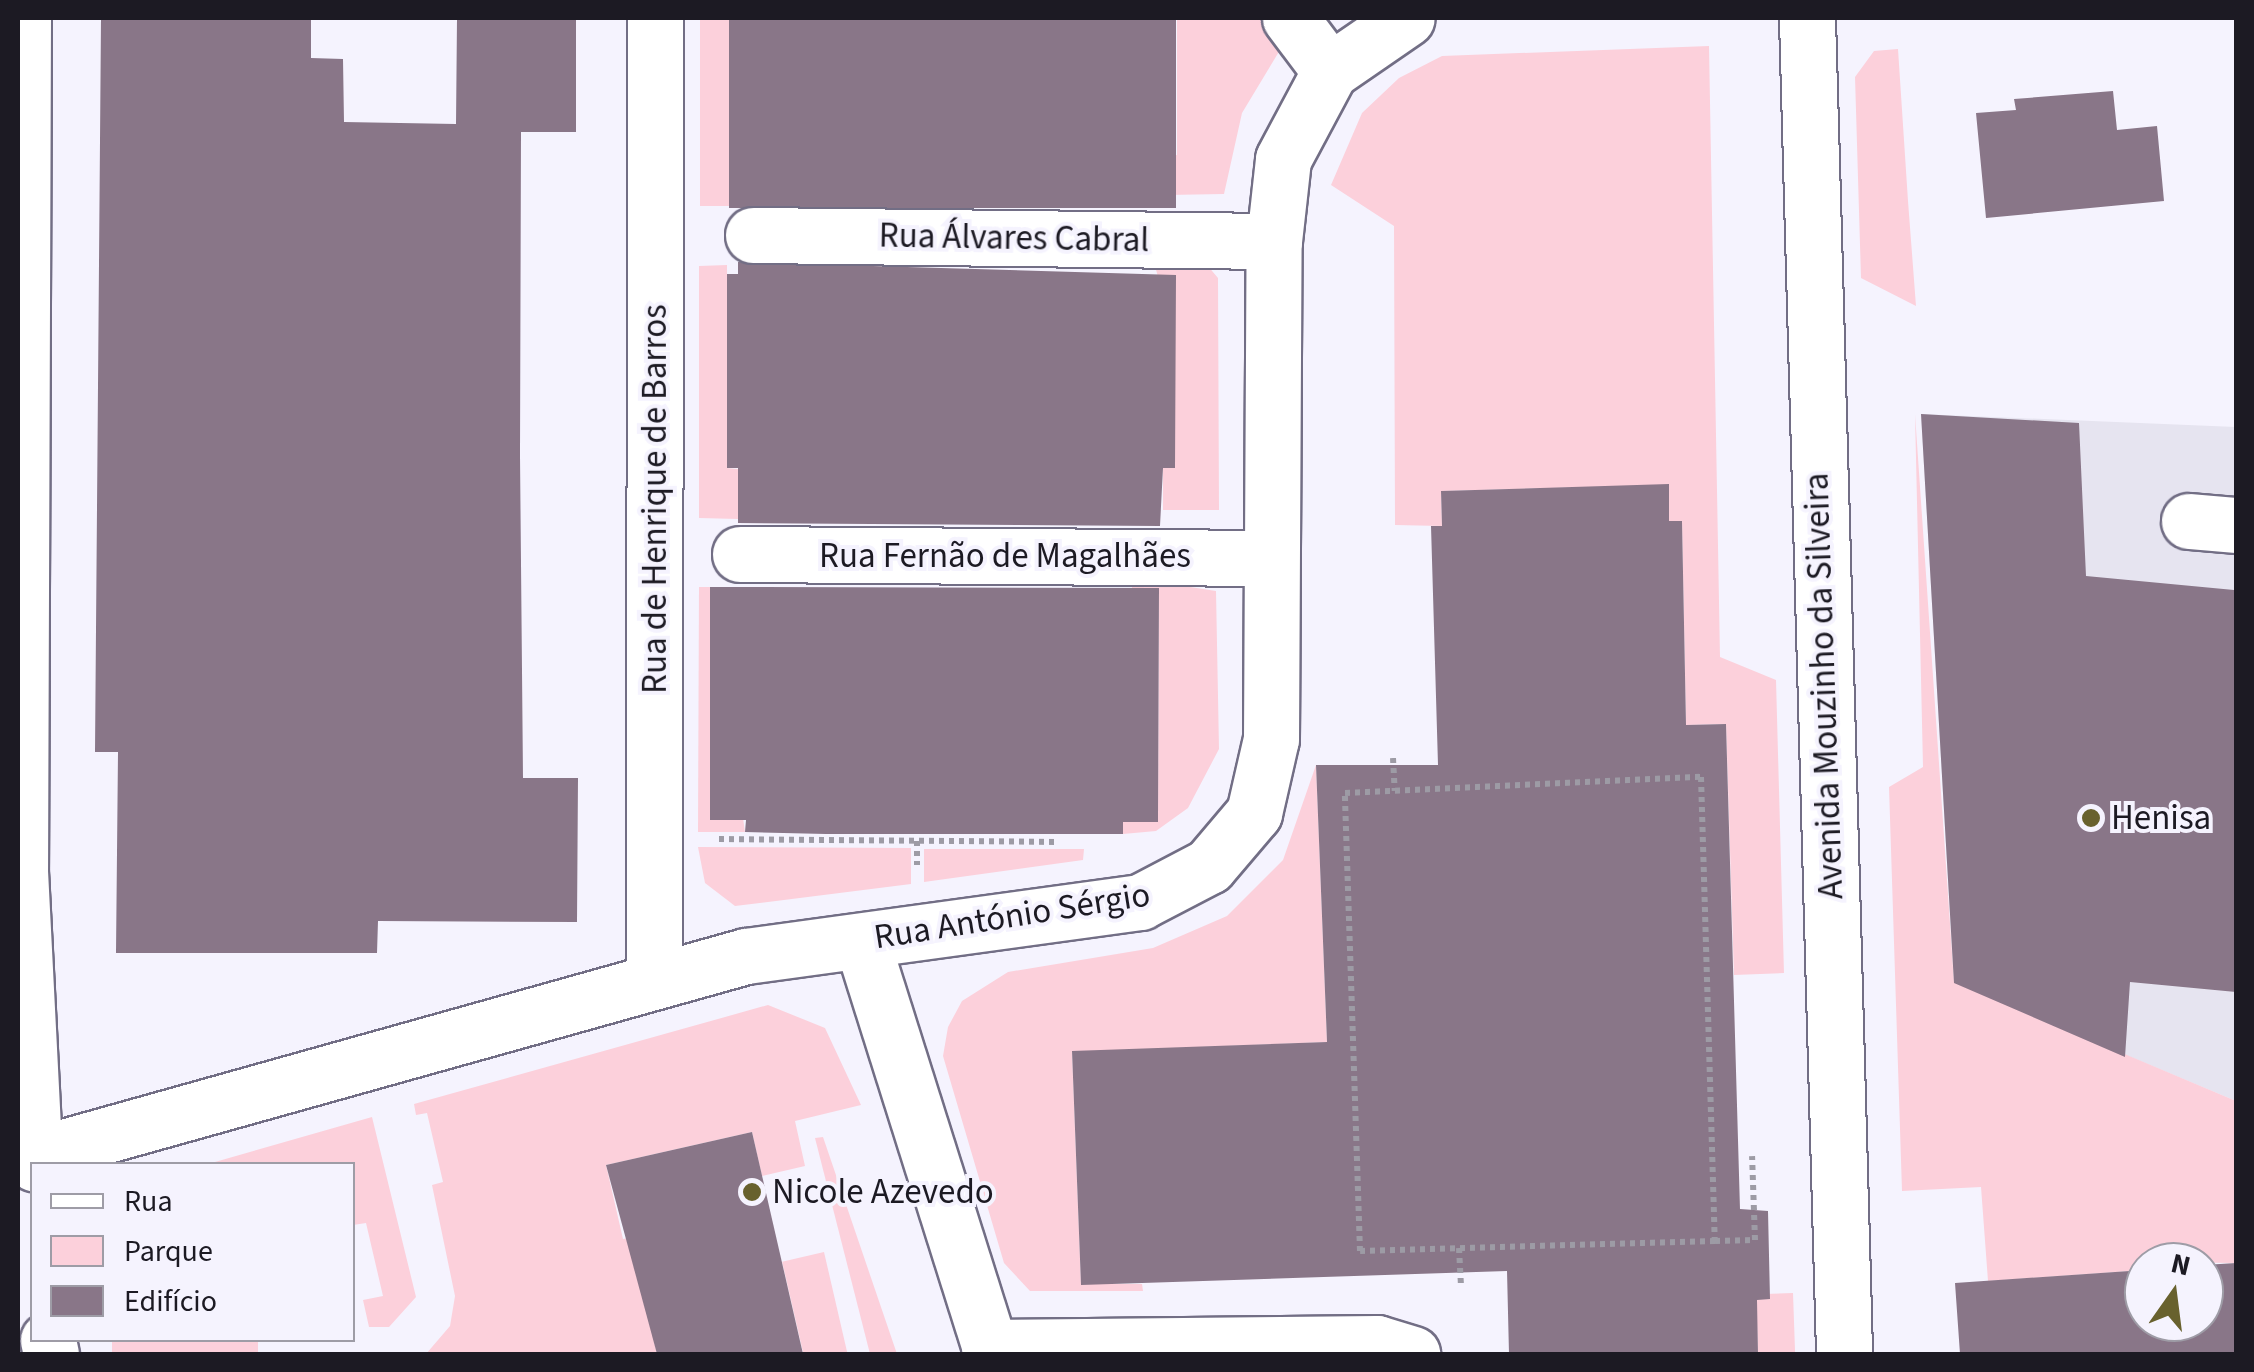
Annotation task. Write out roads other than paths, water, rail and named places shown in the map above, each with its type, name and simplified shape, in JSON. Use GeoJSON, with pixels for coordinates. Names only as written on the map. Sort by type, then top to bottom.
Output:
{"type":"FeatureCollection","features":[{"type":"Feature","properties":{"kind":"street"},"geometry":{"type":"LineString","coordinates":[[23,18],[19,872],[35,1160]]}},
{"type":"Feature","properties":{"kind":"street","name":"Rua de Henrique de Barros"},"geometry":{"type":"LineString","coordinates":[[654,18],[654,982]]}},
{"type":"Feature","properties":{"kind":"street"},"geometry":{"type":"LineString","coordinates":[[1290,18],[1369,36]]}},
{"type":"Feature","properties":{"kind":"street","name":"Avenida Mouzinho da Silveira"},"geometry":{"type":"LineString","coordinates":[[1807,18],[1844,1354]]}},
{"type":"Feature","properties":{"kind":"street","name":"Rua António Sérgio"},"geometry":{"type":"LineString","coordinates":[[35,1160],[746,956],[1140,902],[1209,866],[1254,813],[1267,781],[1274,241],[1282,160],[1369,36]]}},
{"type":"Feature","properties":{"kind":"street","name":"Rua Álvares Cabral"},"geometry":{"type":"LineString","coordinates":[[753,235],[1274,241]]}},
{"type":"Feature","properties":{"kind":"street","name":"Rua Fernão de Magalhães"},"geometry":{"type":"LineString","coordinates":[[740,554],[1270,558]]}},
{"type":"Feature","properties":{"kind":"street"},"geometry":{"type":"LineString","coordinates":[[862,942],[990,1351],[1377,1343],[1412,1354]]}},
{"type":"Feature","properties":{"kind":"place","name":"Henisa"},"geometry":{"type":"Point","coordinates":[2091,818]}},
{"type":"Feature","properties":{"kind":"place","name":"Nicole Azevedo"},"geometry":{"type":"Point","coordinates":[752,1192]}}]}
